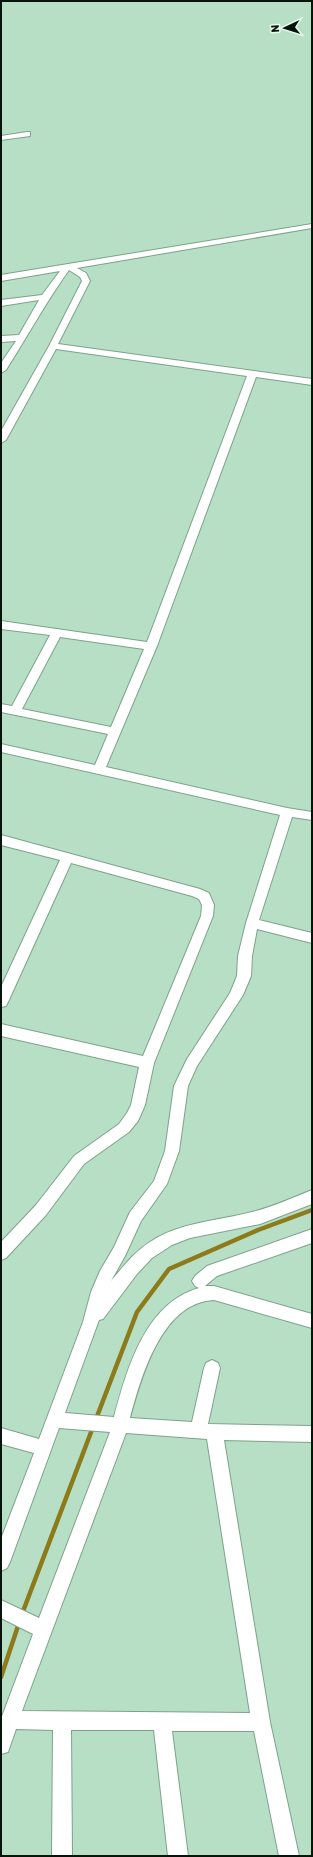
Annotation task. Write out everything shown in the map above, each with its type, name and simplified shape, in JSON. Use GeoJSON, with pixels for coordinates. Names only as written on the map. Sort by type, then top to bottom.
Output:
{"type":"FeatureCollection","features":[{"type":"Feature","properties":{"kind":"street"},"geometry":{"type":"LineString","coordinates":[[1,138],[27,134]]}},
{"type":"Feature","properties":{"kind":"street"},"geometry":{"type":"LineString","coordinates":[[1,278],[312,226]]}},
{"type":"Feature","properties":{"kind":"street"},"geometry":{"type":"LineString","coordinates":[[2,367],[22,338],[45,297],[68,266]]}},
{"type":"Feature","properties":{"kind":"street"},"geometry":{"type":"LineString","coordinates":[[1,440],[53,346],[86,280],[83,275],[68,266]]}},
{"type":"Feature","properties":{"kind":"street"},"geometry":{"type":"LineString","coordinates":[[1,303],[45,297]]}},
{"type":"Feature","properties":{"kind":"street"},"geometry":{"type":"LineString","coordinates":[[1,339],[22,338]]}},
{"type":"Feature","properties":{"kind":"street"},"geometry":{"type":"LineString","coordinates":[[53,346],[312,382]]}},
{"type":"Feature","properties":{"kind":"street"},"geometry":{"type":"LineString","coordinates":[[99,769],[151,646],[253,373]]}},
{"type":"Feature","properties":{"kind":"street"},"geometry":{"type":"LineString","coordinates":[[1,626],[151,646]]}},
{"type":"Feature","properties":{"kind":"street"},"geometry":{"type":"LineString","coordinates":[[15,711],[56,634]]}},
{"type":"Feature","properties":{"kind":"street"},"geometry":{"type":"LineString","coordinates":[[1,708],[115,732]]}},
{"type":"Feature","properties":{"kind":"street"},"geometry":{"type":"LineString","coordinates":[[1,748],[286,812],[312,816]]}},
{"type":"Feature","properties":{"kind":"street"},"geometry":{"type":"LineString","coordinates":[[1,1562],[91,1322],[99,1292],[108,1270],[120,1251],[135,1217],[160,1184],[172,1151],[178,1117],[181,1086],[198,1051],[236,994],[244,976],[245,956],[252,923],[286,812]]}},
{"type":"Feature","properties":{"kind":"street"},"geometry":{"type":"LineString","coordinates":[[1,840],[195,892],[204,896],[208,905],[207,916],[147,1063],[138,1105],[133,1118],[124,1128],[79,1160],[41,1210],[1,1253]]}},
{"type":"Feature","properties":{"kind":"street"},"geometry":{"type":"LineString","coordinates":[[1,1002],[67,858]]}},
{"type":"Feature","properties":{"kind":"street"},"geometry":{"type":"LineString","coordinates":[[252,923],[312,938]]}},
{"type":"Feature","properties":{"kind":"street"},"geometry":{"type":"LineString","coordinates":[[1,1030],[147,1063]]}},
{"type":"Feature","properties":{"kind":"street"},"geometry":{"type":"LineString","coordinates":[[91,1322],[111,1292],[154,1247],[202,1228],[251,1220],[279,1211],[312,1197]]}},
{"type":"Feature","properties":{"kind":"street"},"geometry":{"type":"LineString","coordinates":[[200,1281],[212,1271],[312,1236]]}},
{"type":"Feature","properties":{"kind":"street"},"geometry":{"type":"LineString","coordinates":[[1,1745],[38,1627],[117,1425],[137,1368],[150,1342],[167,1317],[192,1296],[205,1292],[214,1293],[312,1321]]}},
{"type":"Feature","properties":{"kind":"street"},"geometry":{"type":"LineString","coordinates":[[212,1368],[206,1431],[261,1722],[289,1856]]}},
{"type":"Feature","properties":{"kind":"street"},"geometry":{"type":"LineString","coordinates":[[54,1420],[206,1431],[312,1434]]}},
{"type":"Feature","properties":{"kind":"street"},"geometry":{"type":"LineString","coordinates":[[1,1436],[44,1448]]}},
{"type":"Feature","properties":{"kind":"street"},"geometry":{"type":"LineString","coordinates":[[1,1609],[38,1627]]}},
{"type":"Feature","properties":{"kind":"street"},"geometry":{"type":"LineString","coordinates":[[10,1720],[261,1722]]}},
{"type":"Feature","properties":{"kind":"street"},"geometry":{"type":"LineString","coordinates":[[62,1721],[62,1856]]}},
{"type":"Feature","properties":{"kind":"street"},"geometry":{"type":"LineString","coordinates":[[162,1722],[178,1856]]}},
{"type":"Feature","properties":{"kind":"waterway"},"geometry":{"type":"LineString","coordinates":[[96,1419],[137,1312],[169,1269],[258,1230],[312,1210]]}},
{"type":"Feature","properties":{"kind":"waterway"},"geometry":{"type":"LineString","coordinates":[[22,1614],[93,1427]]}},
{"type":"Feature","properties":{"kind":"waterway"},"geometry":{"type":"LineString","coordinates":[[1,1677],[19,1623]]}}]}
